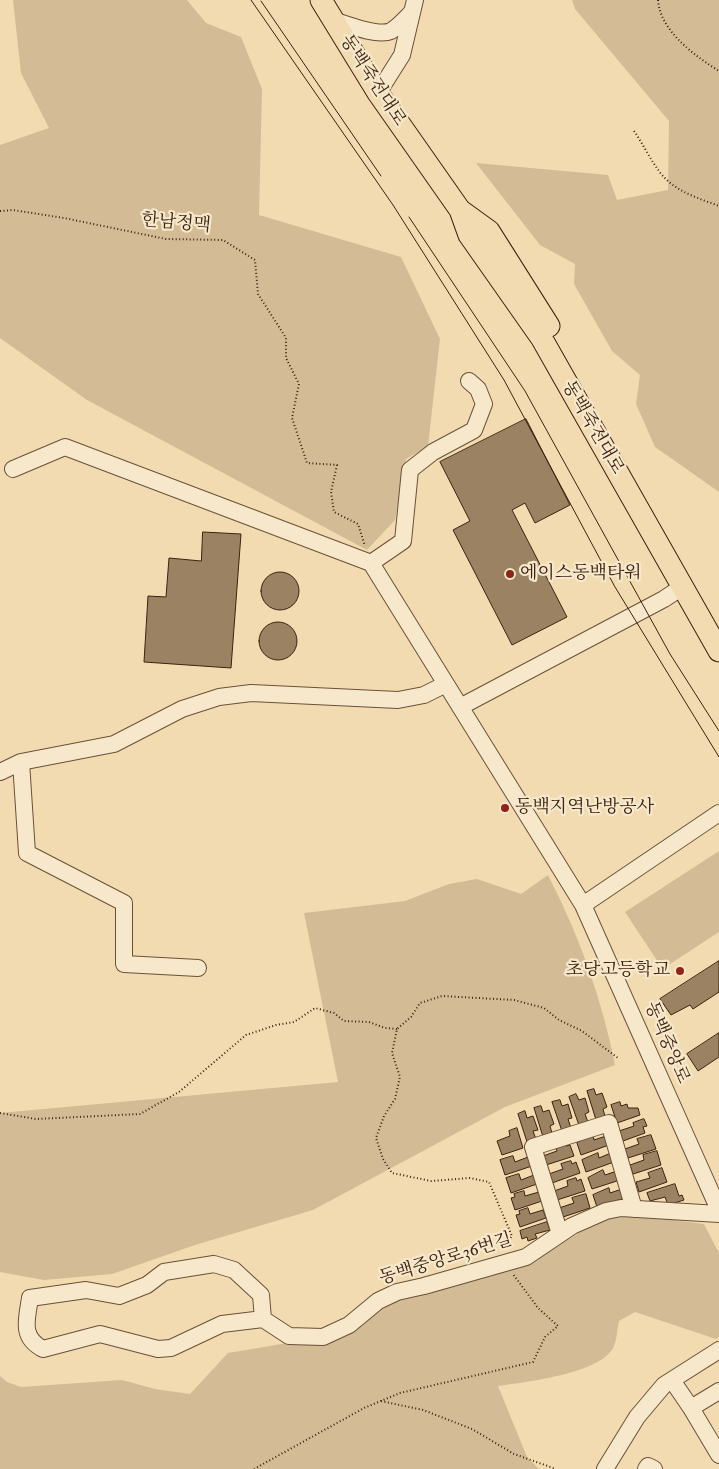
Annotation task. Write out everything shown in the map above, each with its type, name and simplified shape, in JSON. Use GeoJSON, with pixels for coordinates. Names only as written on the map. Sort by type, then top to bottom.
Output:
{"type":"FeatureCollection","features":[{"type":"Feature","properties":{"kind":"main road","name":"동백죽전대로"},"geometry":{"type":"LineString","coordinates":[[321,0],[378,93],[460,210],[469,235],[542,339],[719,651]]}},
{"type":"Feature","properties":{"kind":"main road","name":"동백죽전대로"},"geometry":{"type":"LineString","coordinates":[[460,210],[489,231],[553,333],[719,624]]}},
{"type":"Feature","properties":{"kind":"street"},"geometry":{"type":"LineString","coordinates":[[333,20],[369,30],[391,31],[413,6]]}},
{"type":"Feature","properties":{"kind":"street"},"geometry":{"type":"LineString","coordinates":[[378,93],[402,55],[413,6]]}},
{"type":"Feature","properties":{"kind":"street"},"geometry":{"type":"LineString","coordinates":[[13,469],[65,446],[371,563],[403,541],[410,470],[433,452],[474,430],[484,404],[478,389],[469,381]]}},
{"type":"Feature","properties":{"kind":"street","name":"동백중앙로"},"geometry":{"type":"LineString","coordinates":[[371,563],[583,905],[719,1212]]}},
{"type":"Feature","properties":{"kind":"street"},"geometry":{"type":"LineString","coordinates":[[460,707],[664,599],[682,587]]}},
{"type":"Feature","properties":{"kind":"street"},"geometry":{"type":"LineString","coordinates":[[0,772],[21,762],[114,744],[182,709],[219,697],[252,693],[398,700],[424,695],[446,684]]}},
{"type":"Feature","properties":{"kind":"street"},"geometry":{"type":"LineString","coordinates":[[21,762],[27,853],[124,903],[124,964],[198,968]]}},
{"type":"Feature","properties":{"kind":"street"},"geometry":{"type":"LineString","coordinates":[[583,905],[719,813]]}},
{"type":"Feature","properties":{"kind":"street"},"geometry":{"type":"LineString","coordinates":[[560,1234],[533,1147],[609,1122],[634,1209]]}},
{"type":"Feature","properties":{"kind":"street","name":"동백중앙로36번길"},"geometry":{"type":"LineString","coordinates":[[264,1319],[289,1336],[323,1338],[349,1325],[378,1301],[397,1292],[526,1257],[560,1234],[606,1211],[634,1209],[719,1212]]}},
{"type":"Feature","properties":{"kind":"street"},"geometry":{"type":"LineString","coordinates":[[214,1264],[234,1270],[261,1294],[264,1319],[222,1324],[171,1348],[158,1349],[100,1334],[43,1349],[33,1344],[26,1330],[30,1298],[86,1290],[119,1296],[147,1285],[164,1272],[214,1264]]}},
{"type":"Feature","properties":{"kind":"street"},"geometry":{"type":"LineString","coordinates":[[605,1469],[637,1417],[664,1385],[719,1350]]}},
{"type":"Feature","properties":{"kind":"street"},"geometry":{"type":"LineString","coordinates":[[676,1386],[719,1455]]}},
{"type":"Feature","properties":{"kind":"street"},"geometry":{"type":"LineString","coordinates":[[691,1408],[719,1391]]}},
{"type":"Feature","properties":{"kind":"street"},"geometry":{"type":"LineString","coordinates":[[646,1469],[648,1466],[654,1469]]}},
{"type":"Feature","properties":{"kind":"path"},"geometry":{"type":"LineString","coordinates":[[658,0],[658,6],[675,37],[693,54],[719,71]]}},
{"type":"Feature","properties":{"kind":"path"},"geometry":{"type":"LineString","coordinates":[[634,131],[658,170],[666,178],[685,194],[719,206]]}},
{"type":"Feature","properties":{"kind":"path","name":"한남정맥"},"geometry":{"type":"LineString","coordinates":[[0,211],[13,210],[64,218],[166,239],[222,240],[255,260],[258,294],[286,338],[286,358],[299,384],[292,418],[307,463],[337,465],[331,492],[334,512],[358,524],[371,563]]}},
{"type":"Feature","properties":{"kind":"path"},"geometry":{"type":"LineString","coordinates":[[254,1469],[364,1408],[400,1393],[533,1362],[545,1337],[558,1326],[538,1308],[513,1273],[503,1264],[500,1252],[512,1236],[489,1182],[470,1178],[431,1181],[392,1172],[383,1159],[376,1138],[384,1116],[394,1099],[400,1077],[392,1053],[397,1029],[411,1017],[420,1003],[442,996],[514,1000],[544,1008],[559,1020],[582,1031],[618,1058]]}},
{"type":"Feature","properties":{"kind":"path"},"geometry":{"type":"LineString","coordinates":[[0,1113],[36,1119],[140,1114],[179,1092],[246,1036],[276,1025],[294,1022],[314,1008],[334,1013],[344,1020],[369,1022],[385,1028],[397,1029]]}},
{"type":"Feature","properties":{"kind":"path"},"geometry":{"type":"LineString","coordinates":[[380,1401],[423,1410],[472,1429],[514,1454],[556,1469]]}},
{"type":"Feature","properties":{"kind":"shaded area"},"geometry":{"type":"Polygon","coordinates":[[[13,0],[187,0],[206,23],[241,37],[262,89],[259,215],[401,257],[440,339],[428,446],[406,459],[395,520],[367,550],[87,400],[0,338],[0,145],[49,128],[21,73],[13,0]]]}},
{"type":"Feature","properties":{"kind":"shaded area"},"geometry":{"type":"Polygon","coordinates":[[[572,0],[719,0],[719,492],[655,447],[636,404],[640,375],[612,351],[574,284],[575,264],[540,245],[476,163],[608,175],[617,200],[668,190],[669,121],[575,9],[572,0]]]}},
{"type":"Feature","properties":{"kind":"shaded area"},"geometry":{"type":"Polygon","coordinates":[[[719,851],[719,932],[667,966],[660,965],[625,912],[719,851]]]}},
{"type":"Feature","properties":{"kind":"shaded area"},"geometry":{"type":"Polygon","coordinates":[[[548,875],[570,921],[588,968],[610,1040],[615,1065],[505,1107],[313,1210],[195,1245],[112,1274],[44,1280],[0,1272],[0,1113],[338,1082],[304,913],[405,901],[449,884],[477,879],[521,894],[548,875]]]}},
{"type":"Feature","properties":{"kind":"shaded area"},"geometry":{"type":"Polygon","coordinates":[[[621,1213],[704,1224],[719,1253],[719,1337],[716,1339],[635,1312],[619,1321],[613,1348],[605,1357],[593,1364],[543,1379],[498,1386],[527,1457],[539,1469],[0,1469],[0,1376],[7,1382],[21,1387],[122,1380],[155,1389],[190,1394],[228,1353],[287,1343],[390,1302],[536,1260],[593,1224],[621,1213]]]}},
{"type":"Feature","properties":{"kind":"building","name":"에이스동백타워"},"geometry":{"type":"Polygon","coordinates":[[[526,419],[570,505],[535,523],[525,503],[512,510],[567,617],[512,645],[453,530],[470,521],[440,462],[526,419]]]}},
{"type":"Feature","properties":{"kind":"building"},"geometry":{"type":"Polygon","coordinates":[[[203,532],[241,534],[231,668],[144,662],[148,596],[166,597],[169,558],[201,561],[203,532]]]}},
{"type":"Feature","properties":{"kind":"building"},"geometry":{"type":"Polygon","coordinates":[[[280,572],[294,577],[299,591],[294,605],[280,610],[266,605],[261,591],[266,577],[280,572]]]}},
{"type":"Feature","properties":{"kind":"building"},"geometry":{"type":"Polygon","coordinates":[[[278,622],[292,627],[297,641],[292,655],[278,660],[264,655],[259,641],[264,627],[278,622]]]}},
{"type":"Feature","properties":{"kind":"building"},"geometry":{"type":"Polygon","coordinates":[[[719,961],[719,992],[693,1009],[690,1005],[671,1015],[660,999],[719,961]]]}},
{"type":"Feature","properties":{"kind":"building"},"geometry":{"type":"Polygon","coordinates":[[[719,1033],[719,1057],[698,1071],[687,1054],[719,1033]]]}},
{"type":"Feature","properties":{"kind":"building"},"geometry":{"type":"Polygon","coordinates":[[[594,1089],[596,1095],[602,1093],[607,1107],[603,1109],[606,1120],[597,1123],[587,1091],[594,1089]]]}},
{"type":"Feature","properties":{"kind":"building"},"geometry":{"type":"Polygon","coordinates":[[[576,1094],[579,1100],[585,1098],[589,1112],[585,1114],[589,1125],[580,1128],[569,1097],[576,1094]]]}},
{"type":"Feature","properties":{"kind":"building"},"geometry":{"type":"Polygon","coordinates":[[[560,1100],[562,1106],[568,1104],[572,1118],[568,1119],[572,1131],[563,1134],[552,1102],[560,1100]]]}},
{"type":"Feature","properties":{"kind":"building"},"geometry":{"type":"Polygon","coordinates":[[[620,1102],[621,1106],[627,1104],[628,1108],[638,1108],[640,1115],[617,1123],[611,1105],[620,1102]]]}},
{"type":"Feature","properties":{"kind":"building"},"geometry":{"type":"Polygon","coordinates":[[[541,1106],[543,1112],[549,1110],[554,1124],[550,1126],[553,1137],[544,1140],[534,1108],[541,1106]]]}},
{"type":"Feature","properties":{"kind":"building"},"geometry":{"type":"Polygon","coordinates":[[[525,1111],[527,1118],[533,1116],[538,1130],[533,1131],[537,1142],[528,1145],[518,1114],[525,1111]]]}},
{"type":"Feature","properties":{"kind":"building"},"geometry":{"type":"Polygon","coordinates":[[[644,1119],[647,1126],[643,1127],[645,1133],[623,1141],[619,1131],[634,1126],[633,1123],[644,1119]]]}},
{"type":"Feature","properties":{"kind":"building"},"geometry":{"type":"Polygon","coordinates":[[[517,1128],[523,1148],[502,1155],[497,1141],[510,1136],[509,1131],[517,1128]]]}},
{"type":"Feature","properties":{"kind":"building"},"geometry":{"type":"Polygon","coordinates":[[[593,1135],[594,1140],[606,1136],[609,1145],[581,1155],[577,1143],[593,1135]]]}},
{"type":"Feature","properties":{"kind":"building"},"geometry":{"type":"Polygon","coordinates":[[[651,1135],[656,1149],[628,1158],[625,1149],[639,1144],[637,1139],[651,1135]]]}},
{"type":"Feature","properties":{"kind":"building"},"geometry":{"type":"Polygon","coordinates":[[[565,1143],[566,1146],[570,1145],[574,1156],[546,1165],[543,1156],[557,1151],[555,1146],[565,1143]]]}},
{"type":"Feature","properties":{"kind":"building"},"geometry":{"type":"Polygon","coordinates":[[[657,1151],[661,1165],[633,1174],[630,1165],[644,1160],[643,1155],[657,1151]]]}},
{"type":"Feature","properties":{"kind":"building"},"geometry":{"type":"Polygon","coordinates":[[[598,1153],[599,1158],[611,1153],[614,1162],[586,1172],[582,1160],[598,1153]]]}},
{"type":"Feature","properties":{"kind":"building"},"geometry":{"type":"Polygon","coordinates":[[[513,1156],[515,1162],[528,1157],[532,1166],[505,1175],[500,1160],[513,1156]]]}},
{"type":"Feature","properties":{"kind":"building"},"geometry":{"type":"Polygon","coordinates":[[[571,1161],[572,1164],[576,1162],[580,1173],[552,1183],[549,1174],[563,1169],[561,1164],[571,1161]]]}},
{"type":"Feature","properties":{"kind":"building"},"geometry":{"type":"Polygon","coordinates":[[[662,1168],[667,1182],[639,1192],[636,1182],[650,1178],[648,1173],[662,1168]]]}},
{"type":"Feature","properties":{"kind":"building"},"geometry":{"type":"Polygon","coordinates":[[[603,1170],[605,1175],[617,1171],[620,1180],[592,1189],[588,1178],[603,1170]]]}},
{"type":"Feature","properties":{"kind":"building"},"geometry":{"type":"Polygon","coordinates":[[[519,1174],[521,1180],[534,1175],[537,1184],[511,1193],[506,1178],[519,1174]]]}},
{"type":"Feature","properties":{"kind":"building"},"geometry":{"type":"Polygon","coordinates":[[[576,1178],[577,1181],[581,1179],[585,1191],[557,1200],[554,1191],[568,1186],[567,1181],[576,1178]]]}},
{"type":"Feature","properties":{"kind":"building"},"geometry":{"type":"Polygon","coordinates":[[[675,1184],[679,1196],[682,1195],[684,1200],[668,1205],[665,1197],[650,1201],[647,1193],[675,1184]]]}},
{"type":"Feature","properties":{"kind":"building"},"geometry":{"type":"Polygon","coordinates":[[[609,1188],[610,1193],[622,1189],[625,1198],[597,1207],[593,1195],[609,1188]]]}},
{"type":"Feature","properties":{"kind":"building"},"geometry":{"type":"Polygon","coordinates":[[[524,1191],[525,1196],[539,1192],[542,1201],[515,1210],[511,1198],[515,1197],[514,1194],[524,1191]]]}},
{"type":"Feature","properties":{"kind":"building"},"geometry":{"type":"Polygon","coordinates":[[[586,1194],[590,1208],[563,1217],[559,1208],[574,1203],[572,1198],[586,1194]]]}},
{"type":"Feature","properties":{"kind":"building"},"geometry":{"type":"Polygon","coordinates":[[[528,1208],[530,1214],[543,1210],[546,1218],[520,1227],[516,1215],[520,1214],[519,1211],[528,1208]]]}},
{"type":"Feature","properties":{"kind":"building"},"geometry":{"type":"Polygon","coordinates":[[[547,1222],[550,1230],[535,1234],[537,1238],[528,1241],[527,1237],[522,1239],[520,1231],[547,1222]]]}},
{"type":"Feature","properties":{"kind":"tram line"},"geometry":{"type":"LineString","coordinates":[[251,0],[393,205],[504,380],[615,587],[719,757]]}},
{"type":"Feature","properties":{"kind":"tram line"},"geometry":{"type":"LineString","coordinates":[[261,1],[381,176]]}},
{"type":"Feature","properties":{"kind":"tram line"},"geometry":{"type":"LineString","coordinates":[[409,217],[525,391],[670,654],[719,731]]}},
{"type":"Feature","properties":{"kind":"place","name":"에이스동백타워"},"geometry":{"type":"Point","coordinates":[510,574]}},
{"type":"Feature","properties":{"kind":"place","name":"동백지역난방공사"},"geometry":{"type":"Point","coordinates":[505,808]}},
{"type":"Feature","properties":{"kind":"place","name":"초당고등학교"},"geometry":{"type":"Point","coordinates":[680,971]}}]}
